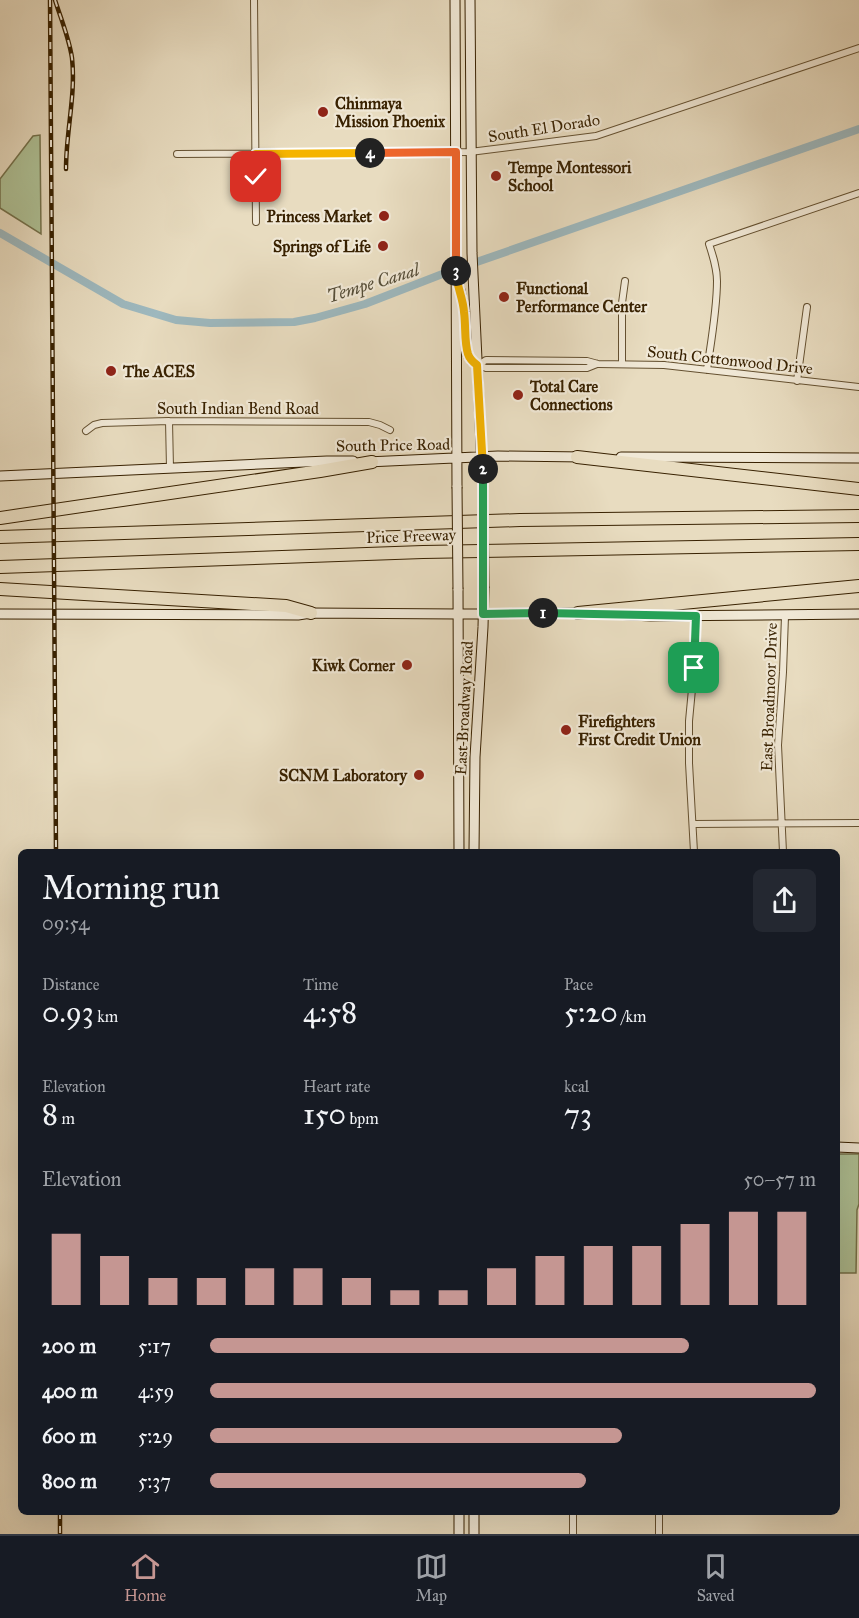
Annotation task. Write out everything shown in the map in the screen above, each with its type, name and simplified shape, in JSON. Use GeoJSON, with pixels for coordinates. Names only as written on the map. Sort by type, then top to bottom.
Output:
{"type":"FeatureCollection","features":[{"type":"Feature","properties":{"kind":"highway"},"geometry":{"type":"LineString","coordinates":[[577,457],[859,489]]}},
{"type":"Feature","properties":{"kind":"highway"},"geometry":{"type":"LineString","coordinates":[[0,518],[372,462]]}},
{"type":"Feature","properties":{"kind":"highway","name":"Price Freeway"},"geometry":{"type":"LineString","coordinates":[[0,537],[520,520],[859,516]]}},
{"type":"Feature","properties":{"kind":"highway","name":"Price Freeway"},"geometry":{"type":"LineString","coordinates":[[0,567],[423,552],[859,544]]}},
{"type":"Feature","properties":{"kind":"highway"},"geometry":{"type":"LineString","coordinates":[[578,613],[859,586]]}},
{"type":"Feature","properties":{"kind":"highway"},"geometry":{"type":"LineString","coordinates":[[0,589],[286,606],[311,613]]}},
{"type":"Feature","properties":{"kind":"main road","name":"East Broadway Road"},"geometry":{"type":"LineString","coordinates":[[455,0],[459,849]]}},
{"type":"Feature","properties":{"kind":"main road","name":"East Broadway Road"},"geometry":{"type":"LineString","coordinates":[[470,0],[472,253],[483,457],[484,588],[474,849]]}},
{"type":"Feature","properties":{"kind":"main road"},"geometry":{"type":"LineString","coordinates":[[456,283],[460,288],[464,311],[468,355],[477,365]]}},
{"type":"Feature","properties":{"kind":"main road","name":"South Price Road"},"geometry":{"type":"LineString","coordinates":[[0,476],[327,461],[372,462],[483,457],[859,458]]}},
{"type":"Feature","properties":{"kind":"main road"},"geometry":{"type":"LineString","coordinates":[[0,614],[578,613],[651,616],[859,614]]}},
{"type":"Feature","properties":{"kind":"main road"},"geometry":{"type":"LineString","coordinates":[[459,805],[474,805]]}},
{"type":"Feature","properties":{"kind":"main road"},"geometry":{"type":"LineString","coordinates":[[840,1148],[859,1148]]}},
{"type":"Feature","properties":{"kind":"main road"},"geometry":{"type":"LineString","coordinates":[[459,1515],[459,1534]]}},
{"type":"Feature","properties":{"kind":"main road"},"geometry":{"type":"LineString","coordinates":[[474,1515],[474,1534]]}},
{"type":"Feature","properties":{"kind":"street"},"geometry":{"type":"LineString","coordinates":[[254,0],[256,222]]}},
{"type":"Feature","properties":{"kind":"street","name":"South El Dorado"},"geometry":{"type":"LineString","coordinates":[[177,154],[470,152],[596,136],[859,48]]}},
{"type":"Feature","properties":{"kind":"street"},"geometry":{"type":"LineString","coordinates":[[706,370],[717,279],[709,244],[859,193]]}},
{"type":"Feature","properties":{"kind":"street"},"geometry":{"type":"LineString","coordinates":[[622,364],[622,303],[625,281]]}},
{"type":"Feature","properties":{"kind":"street"},"geometry":{"type":"LineString","coordinates":[[797,381],[807,307]]}},
{"type":"Feature","properties":{"kind":"street","name":"South Cottonwood Drive"},"geometry":{"type":"LineString","coordinates":[[477,365],[486,360],[587,361],[598,364],[663,365],[859,387]]}},
{"type":"Feature","properties":{"kind":"street"},"geometry":{"type":"LineString","coordinates":[[532,369],[542,364],[543,361]]}},
{"type":"Feature","properties":{"kind":"street","name":"South Cottonwood Drive"},"geometry":{"type":"LineString","coordinates":[[477,365],[486,368],[532,369],[587,368],[598,364]]}},
{"type":"Feature","properties":{"kind":"street"},"geometry":{"type":"LineString","coordinates":[[169,421],[170,468]]}},
{"type":"Feature","properties":{"kind":"street","name":"South Indian Bend Road"},"geometry":{"type":"LineString","coordinates":[[86,431],[102,423],[169,421],[369,422],[390,430]]}},
{"type":"Feature","properties":{"kind":"street"},"geometry":{"type":"LineString","coordinates":[[694,849],[689,721],[696,616]]}},
{"type":"Feature","properties":{"kind":"street","name":"East Broadmoor Drive"},"geometry":{"type":"LineString","coordinates":[[783,849],[777,746],[785,616]]}},
{"type":"Feature","properties":{"kind":"street"},"geometry":{"type":"LineString","coordinates":[[694,824],[859,823]]}},
{"type":"Feature","properties":{"kind":"street"},"geometry":{"type":"LineString","coordinates":[[573,1515],[573,1534]]}},
{"type":"Feature","properties":{"kind":"street"},"geometry":{"type":"LineString","coordinates":[[659,1515],[659,1534]]}},
{"type":"Feature","properties":{"kind":"green space"},"geometry":{"type":"Polygon","coordinates":[[[40,135],[41,234],[0,208],[0,179],[33,136],[40,135]]]}},
{"type":"Feature","properties":{"kind":"green space"},"geometry":{"type":"Polygon","coordinates":[[[840,1154],[859,1154],[856,1273],[840,1273],[840,1154]]]}},
{"type":"Feature","properties":{"kind":"waterway","name":"Tempe Canal"},"geometry":{"type":"LineString","coordinates":[[0,233],[123,304],[176,320],[210,323],[294,322],[365,304],[445,273],[859,129]]}},
{"type":"Feature","properties":{"kind":"railway"},"geometry":{"type":"LineString","coordinates":[[50,0],[56,849]]}},
{"type":"Feature","properties":{"kind":"railway"},"geometry":{"type":"LineString","coordinates":[[55,0],[67,36],[73,72],[66,169]]}},
{"type":"Feature","properties":{"kind":"railway"},"geometry":{"type":"LineString","coordinates":[[60,1515],[60,1534]]}},
{"type":"Feature","properties":{"kind":"place","name":"Chinmaya Mission Phoenix"},"geometry":{"type":"Point","coordinates":[323,112]}},
{"type":"Feature","properties":{"kind":"place","name":"Tempe Montessori School"},"geometry":{"type":"Point","coordinates":[496,176]}},
{"type":"Feature","properties":{"kind":"place","name":"Princess Market"},"geometry":{"type":"Point","coordinates":[384,216]}},
{"type":"Feature","properties":{"kind":"place","name":"Springs of Life"},"geometry":{"type":"Point","coordinates":[383,246]}},
{"type":"Feature","properties":{"kind":"place","name":"Functional Performance Center"},"geometry":{"type":"Point","coordinates":[504,297]}},
{"type":"Feature","properties":{"kind":"place","name":"The ACES"},"geometry":{"type":"Point","coordinates":[111,371]}},
{"type":"Feature","properties":{"kind":"place","name":"Total Care Connections"},"geometry":{"type":"Point","coordinates":[518,395]}},
{"type":"Feature","properties":{"kind":"place","name":"Kiwk Corner"},"geometry":{"type":"Point","coordinates":[407,665]}},
{"type":"Feature","properties":{"kind":"place","name":"Firefighters First Credit Union"},"geometry":{"type":"Point","coordinates":[566,730]}},
{"type":"Feature","properties":{"kind":"place","name":"SCNM Laboratory"},"geometry":{"type":"Point","coordinates":[419,775]}},
{"type":"Feature","properties":{"kind":"route"},"geometry":{"type":"LineString","coordinates":[[256,177],[256,154],[456,152],[456,283],[460,288],[464,311],[468,355],[477,365],[483,457],[483,614],[578,613],[696,616],[694,668]]}}]}
